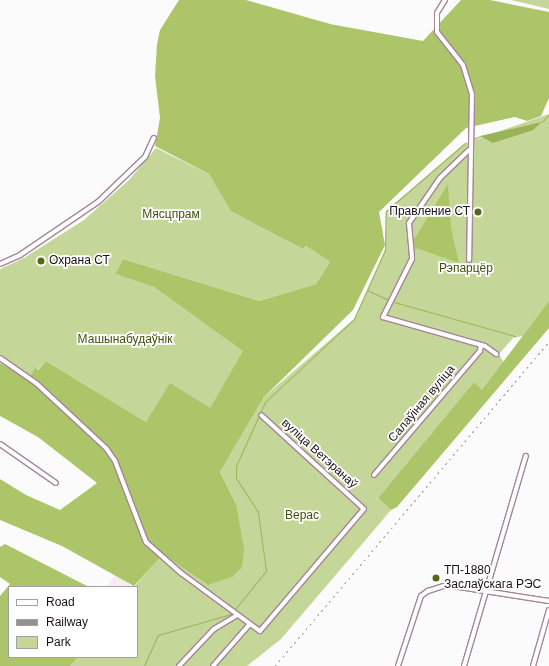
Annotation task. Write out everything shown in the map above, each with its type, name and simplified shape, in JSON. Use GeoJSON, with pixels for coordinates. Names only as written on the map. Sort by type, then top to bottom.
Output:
{"type":"FeatureCollection","features":[{"type":"Feature","properties":{"kind":"street"},"geometry":{"type":"LineString","coordinates":[[445,0],[435,25],[468,76],[472,94],[469,150],[469,260]]}},
{"type":"Feature","properties":{"kind":"street"},"geometry":{"type":"LineString","coordinates":[[0,264],[20,255],[98,202],[145,156],[154,138]]}},
{"type":"Feature","properties":{"kind":"street"},"geometry":{"type":"LineString","coordinates":[[469,150],[440,178],[409,223],[412,259],[383,317],[481,345],[496,354]]}},
{"type":"Feature","properties":{"kind":"street","name":"Салаўіная вуліца"},"geometry":{"type":"LineString","coordinates":[[374,475],[480,351],[481,345]]}},
{"type":"Feature","properties":{"kind":"street"},"geometry":{"type":"LineString","coordinates":[[0,358],[36,383],[106,448],[115,461],[146,542],[249,624],[213,666]]}},
{"type":"Feature","properties":{"kind":"street","name":"вуліца Ветэранаў"},"geometry":{"type":"LineString","coordinates":[[249,624],[257,630],[264,629],[363,513],[363,507],[260,415]]}},
{"type":"Feature","properties":{"kind":"street"},"geometry":{"type":"LineString","coordinates":[[0,444],[56,483]]}},
{"type":"Feature","properties":{"kind":"street"},"geometry":{"type":"LineString","coordinates":[[464,666],[526,456]]}},
{"type":"Feature","properties":{"kind":"street"},"geometry":{"type":"LineString","coordinates":[[398,666],[421,596],[446,585],[487,589],[549,601]]}},
{"type":"Feature","properties":{"kind":"street"},"geometry":{"type":"LineString","coordinates":[[532,666],[549,610]]}},
{"type":"Feature","properties":{"kind":"street"},"geometry":{"type":"LineString","coordinates":[[180,666],[214,629],[237,615]]}},
{"type":"Feature","properties":{"kind":"shaded area"},"geometry":{"type":"Polygon","coordinates":[[[179,0],[246,0],[330,24],[423,41],[461,0],[490,0],[549,12],[549,98],[541,116],[527,121],[515,117],[466,128],[379,212],[385,245],[353,310],[264,397],[220,472],[236,504],[244,549],[242,567],[232,577],[208,585],[163,554],[134,586],[62,546],[0,520],[0,479],[26,495],[60,510],[97,483],[38,437],[0,416],[0,363],[30,377],[35,368],[38,370],[46,361],[146,422],[170,383],[210,408],[243,351],[154,287],[115,274],[123,259],[259,301],[316,284],[330,262],[306,246],[303,249],[231,211],[209,174],[155,146],[160,118],[155,76],[157,44],[160,30],[179,0]]]}},
{"type":"Feature","properties":{"kind":"shaded area"},"geometry":{"type":"Polygon","coordinates":[[[542,122],[533,130],[493,143],[480,136],[542,122]]]}},
{"type":"Feature","properties":{"kind":"shaded area"},"geometry":{"type":"Polygon","coordinates":[[[448,184],[451,228],[459,263],[410,246],[448,184]]]}},
{"type":"Feature","properties":{"kind":"shaded area"},"geometry":{"type":"Polygon","coordinates":[[[549,301],[549,328],[397,507],[391,510],[378,498],[474,382],[482,390],[549,301]]]}},
{"type":"Feature","properties":{"kind":"shaded area"},"geometry":{"type":"Polygon","coordinates":[[[5,544],[87,586],[8,586],[10,584],[0,577],[0,547],[5,544]]]}},
{"type":"Feature","properties":{"kind":"shaded area"},"geometry":{"type":"Polygon","coordinates":[[[115,575],[134,586],[107,586],[115,575]]]}},
{"type":"Feature","properties":{"kind":"shaded area"},"geometry":{"type":"Polygon","coordinates":[[[8,586],[8,658],[77,658],[70,666],[0,666],[0,596],[8,586]]]}},
{"type":"Feature","properties":{"kind":"green space"},"geometry":{"type":"Polygon","coordinates":[[[511,0],[549,0],[549,9],[511,0]]]}},
{"type":"Feature","properties":{"kind":"green space","name":"Рэпарцёр"},"geometry":{"type":"Polygon","coordinates":[[[549,114],[549,301],[523,336],[513,338],[499,354],[505,365],[482,391],[474,382],[378,498],[391,510],[281,639],[247,666],[70,666],[77,658],[138,658],[138,586],[135,586],[163,553],[208,585],[236,504],[220,472],[264,397],[354,319],[385,250],[386,211],[465,143],[549,114]]]}},
{"type":"Feature","properties":{"kind":"green space"},"geometry":{"type":"Polygon","coordinates":[[[156,148],[209,174],[232,211],[303,249],[306,246],[330,262],[316,284],[259,301],[123,259],[115,274],[154,287],[244,351],[210,408],[146,422],[46,361],[30,377],[0,355],[0,269],[24,258],[84,220],[129,180],[156,148]]]}},
{"type":"Feature","properties":{"kind":"waterway"},"geometry":{"type":"LineString","coordinates":[[542,122],[549,114]]}},
{"type":"Feature","properties":{"kind":"waterway"},"geometry":{"type":"LineString","coordinates":[[473,139],[480,136]]}},
{"type":"Feature","properties":{"kind":"waterway"},"geometry":{"type":"LineString","coordinates":[[235,609],[266,571],[258,512],[236,478],[236,466],[265,402],[354,319],[385,250],[386,211],[465,143]]}},
{"type":"Feature","properties":{"kind":"waterway"},"geometry":{"type":"LineString","coordinates":[[367,290],[388,300]]}},
{"type":"Feature","properties":{"kind":"waterway"},"geometry":{"type":"LineString","coordinates":[[394,302],[515,336]]}},
{"type":"Feature","properties":{"kind":"waterway"},"geometry":{"type":"LineString","coordinates":[[144,666],[158,635],[231,614]]}},
{"type":"Feature","properties":{"kind":"railway"},"geometry":{"type":"LineString","coordinates":[[275,666],[549,342]]}},
{"type":"Feature","properties":{"kind":"place","name":"Правление СТ"},"geometry":{"type":"Point","coordinates":[478,212]}},
{"type":"Feature","properties":{"kind":"place","name":"Охрана СТ"},"geometry":{"type":"Point","coordinates":[41,261]}},
{"type":"Feature","properties":{"kind":"place","name":"ТП-1880 Заслаўскага РЭС"},"geometry":{"type":"Point","coordinates":[436,578]}},
{"type":"Feature","properties":{"kind":"park label","name":"Мясцпрам"},"geometry":{"type":"Point","coordinates":[171,215]}},
{"type":"Feature","properties":{"kind":"park label","name":"Машынабудаўнік"},"geometry":{"type":"Point","coordinates":[125,340]}},
{"type":"Feature","properties":{"kind":"park label","name":"Верас"},"geometry":{"type":"Point","coordinates":[302,516]}}]}
